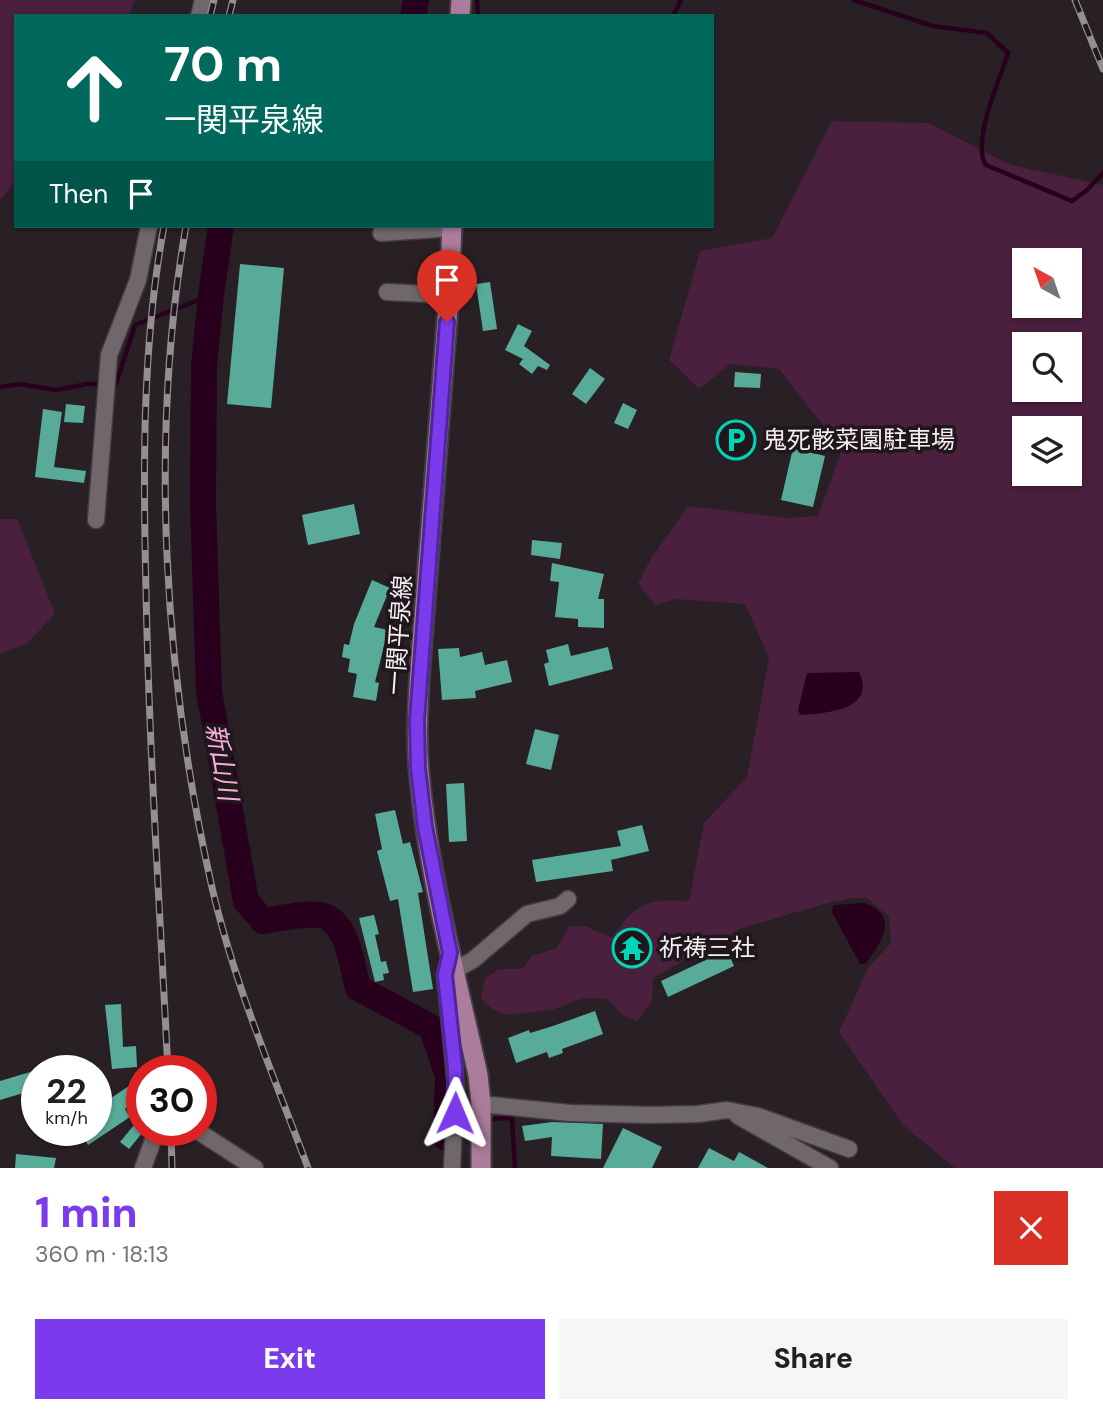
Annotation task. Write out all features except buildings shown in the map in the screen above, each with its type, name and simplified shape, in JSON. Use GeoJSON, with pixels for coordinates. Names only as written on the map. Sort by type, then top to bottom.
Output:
{"type":"FeatureCollection","features":[{"type":"Feature","properties":{"kind":"main road","name":"一関平泉線"},"geometry":{"type":"LineString","coordinates":[[452,228],[417,720],[418,768],[425,827],[478,1075],[481,1168]]}},
{"type":"Feature","properties":{"kind":"street"},"geometry":{"type":"LineString","coordinates":[[96,520],[109,355],[138,280],[149,228]]}},
{"type":"Feature","properties":{"kind":"street"},"geometry":{"type":"LineString","coordinates":[[381,233],[440,228]]}},
{"type":"Feature","properties":{"kind":"street"},"geometry":{"type":"LineString","coordinates":[[387,292],[449,295]]}},
{"type":"Feature","properties":{"kind":"street"},"geometry":{"type":"LineString","coordinates":[[452,1168],[456,1086],[445,975],[453,961],[473,961],[527,914],[560,906],[568,898]]}},
{"type":"Feature","properties":{"kind":"street"},"geometry":{"type":"LineString","coordinates":[[481,1104],[570,1113],[651,1115],[727,1110],[758,1116],[849,1149]]}},
{"type":"Feature","properties":{"kind":"street"},"geometry":{"type":"LineString","coordinates":[[727,1110],[830,1168]]}},
{"type":"Feature","properties":{"kind":"street"},"geometry":{"type":"LineString","coordinates":[[217,1143],[256,1168]]}},
{"type":"Feature","properties":{"kind":"street"},"geometry":{"type":"LineString","coordinates":[[143,1168],[151,1146]]}},
{"type":"Feature","properties":{"kind":"shaded area"},"geometry":{"type":"Polygon","coordinates":[[[0,0],[135,0],[130,14],[14,14],[14,182],[0,200],[0,0]]]}},
{"type":"Feature","properties":{"kind":"shaded area"},"geometry":{"type":"Polygon","coordinates":[[[832,121],[928,123],[1011,165],[1103,185],[1103,1168],[955,1168],[903,1125],[839,1032],[868,968],[891,943],[889,916],[867,898],[824,904],[742,928],[653,978],[652,1001],[637,1021],[622,1015],[608,999],[584,998],[552,1010],[504,1015],[481,999],[485,978],[499,969],[522,969],[532,956],[557,948],[569,926],[585,926],[612,938],[629,917],[644,905],[662,901],[689,901],[704,823],[747,777],[769,658],[745,604],[676,599],[655,605],[638,584],[650,560],[688,506],[787,518],[818,516],[842,449],[779,369],[730,364],[699,389],[669,360],[700,251],[772,238],[832,121]]]}},
{"type":"Feature","properties":{"kind":"shaded area"},"geometry":{"type":"Polygon","coordinates":[[[0,519],[17,519],[55,614],[27,643],[0,654],[0,519]]]}},
{"type":"Feature","properties":{"kind":"shaded area"},"geometry":{"type":"Polygon","coordinates":[[[859,672],[863,685],[861,695],[855,702],[834,711],[800,715],[798,710],[807,673],[859,672]]]}},
{"type":"Feature","properties":{"kind":"shaded area"},"geometry":{"type":"Polygon","coordinates":[[[865,903],[879,911],[885,924],[882,938],[874,952],[866,964],[860,964],[832,912],[833,905],[865,903]]]}},
{"type":"Feature","properties":{"kind":"waterway","name":"新山川"},"geometry":{"type":"LineString","coordinates":[[413,14],[416,0]]}},
{"type":"Feature","properties":{"kind":"waterway"},"geometry":{"type":"LineString","coordinates":[[477,0],[478,14]]}},
{"type":"Feature","properties":{"kind":"waterway"},"geometry":{"type":"LineString","coordinates":[[674,14],[681,0]]}},
{"type":"Feature","properties":{"kind":"waterway"},"geometry":{"type":"LineString","coordinates":[[854,0],[933,26],[987,33],[1008,53],[984,126],[982,155],[986,165],[1072,201],[1103,173]]}},
{"type":"Feature","properties":{"kind":"waterway","name":"新山川"},"geometry":{"type":"LineString","coordinates":[[221,228],[204,366],[203,503],[209,691],[246,901],[263,921],[310,914],[332,920],[344,936],[358,988],[431,1027],[448,1075],[446,1138]]}},
{"type":"Feature","properties":{"kind":"waterway"},"geometry":{"type":"LineString","coordinates":[[112,384],[116,384],[135,325],[211,295]]}},
{"type":"Feature","properties":{"kind":"waterway"},"geometry":{"type":"LineString","coordinates":[[0,387],[20,384],[56,390],[103,384]]}},
{"type":"Feature","properties":{"kind":"waterway"},"geometry":{"type":"LineString","coordinates":[[486,1119],[512,1118],[515,1168]]}},
{"type":"Feature","properties":{"kind":"waterway"},"geometry":{"type":"LineString","coordinates":[[458,1120],[477,1119]]}},
{"type":"Feature","properties":{"kind":"railway"},"geometry":{"type":"LineString","coordinates":[[210,14],[214,0]]}},
{"type":"Feature","properties":{"kind":"railway"},"geometry":{"type":"LineString","coordinates":[[230,14],[233,0]]}},
{"type":"Feature","properties":{"kind":"railway"},"geometry":{"type":"LineString","coordinates":[[1075,0],[1103,69]]}},
{"type":"Feature","properties":{"kind":"railway"},"geometry":{"type":"LineString","coordinates":[[164,228],[151,316],[144,499],[150,710],[167,1055]]}},
{"type":"Feature","properties":{"kind":"railway"},"geometry":{"type":"LineString","coordinates":[[186,228],[175,306],[165,472],[167,555],[182,722],[195,803],[220,920],[255,1027],[308,1168]]}},
{"type":"Feature","properties":{"kind":"railway"},"geometry":{"type":"LineString","coordinates":[[171,1146],[172,1168]]}},
{"type":"Feature","properties":{"kind":"place","name":"鬼死骸菜園駐車場"},"geometry":{"type":"Point","coordinates":[736,440]}},
{"type":"Feature","properties":{"kind":"place","name":"祈祷三社"},"geometry":{"type":"Point","coordinates":[632,948]}},
{"type":"Feature","properties":{"kind":"route"},"geometry":{"type":"LineString","coordinates":[[447,322],[417,720],[418,768],[425,827],[450,953],[445,975],[455,1068],[455,1113]]}}]}
